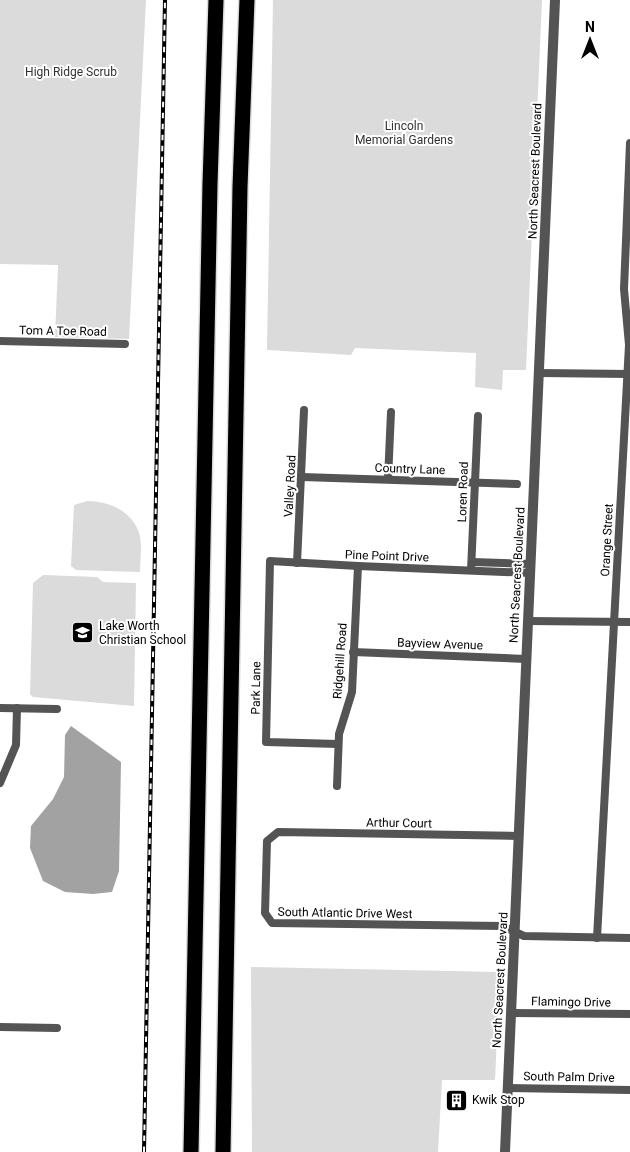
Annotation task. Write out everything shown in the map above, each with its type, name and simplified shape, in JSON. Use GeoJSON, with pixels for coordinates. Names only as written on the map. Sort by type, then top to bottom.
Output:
{"type":"FeatureCollection","features":[{"type":"Feature","properties":{"kind":"highway"},"geometry":{"type":"LineString","coordinates":[[223,1152],[240,178],[247,0]]}},
{"type":"Feature","properties":{"kind":"highway"},"geometry":{"type":"LineString","coordinates":[[191,1152],[214,4]]}},
{"type":"Feature","properties":{"kind":"highway"},"geometry":{"type":"LineString","coordinates":[[181,1152],[192,1123]]}},
{"type":"Feature","properties":{"kind":"street","name":"North Seacrest Boulevard"},"geometry":{"type":"LineString","coordinates":[[505,1152],[555,0]]}},
{"type":"Feature","properties":{"kind":"street","name":"Orange Street"},"geometry":{"type":"LineString","coordinates":[[597,938],[614,622],[627,457],[629,374],[627,290],[630,143]]}},
{"type":"Feature","properties":{"kind":"street","name":"Tom A Toe Road"},"geometry":{"type":"LineString","coordinates":[[0,341],[125,344]]}},
{"type":"Feature","properties":{"kind":"street"},"geometry":{"type":"LineString","coordinates":[[539,373],[629,374]]}},
{"type":"Feature","properties":{"kind":"street","name":"Valley Road"},"geometry":{"type":"LineString","coordinates":[[297,562],[304,410]]}},
{"type":"Feature","properties":{"kind":"street"},"geometry":{"type":"LineString","coordinates":[[388,479],[391,412]]}},
{"type":"Feature","properties":{"kind":"street","name":"Loren Road"},"geometry":{"type":"LineString","coordinates":[[471,566],[478,416]]}},
{"type":"Feature","properties":{"kind":"street","name":"Country Lane"},"geometry":{"type":"LineString","coordinates":[[302,477],[517,484]]}},
{"type":"Feature","properties":{"kind":"street","name":"Pine Point Drive"},"geometry":{"type":"LineString","coordinates":[[270,561],[358,566],[530,568]]}},
{"type":"Feature","properties":{"kind":"street","name":"Park Lane"},"geometry":{"type":"LineString","coordinates":[[270,561],[266,742],[338,744]]}},
{"type":"Feature","properties":{"kind":"street","name":"Ridgehill Road"},"geometry":{"type":"LineString","coordinates":[[337,786],[338,744],[352,692],[358,566]]}},
{"type":"Feature","properties":{"kind":"street"},"geometry":{"type":"LineString","coordinates":[[528,621],[630,622]]}},
{"type":"Feature","properties":{"kind":"street","name":"Bayview Avenue"},"geometry":{"type":"LineString","coordinates":[[353,652],[526,659]]}},
{"type":"Feature","properties":{"kind":"street"},"geometry":{"type":"LineString","coordinates":[[0,708],[57,709]]}},
{"type":"Feature","properties":{"kind":"street"},"geometry":{"type":"LineString","coordinates":[[0,783],[16,745],[17,708]]}},
{"type":"Feature","properties":{"kind":"street","name":"Arthur Court"},"geometry":{"type":"LineString","coordinates":[[278,832],[518,836]]}},
{"type":"Feature","properties":{"kind":"street","name":"South Atlantic Drive West"},"geometry":{"type":"LineString","coordinates":[[278,832],[267,841],[265,913],[272,923],[502,926],[514,932]]}},
{"type":"Feature","properties":{"kind":"street"},"geometry":{"type":"LineString","coordinates":[[514,932],[524,936],[630,938]]}},
{"type":"Feature","properties":{"kind":"street","name":"Flamingo Drive"},"geometry":{"type":"LineString","coordinates":[[511,1012],[630,1014]]}},
{"type":"Feature","properties":{"kind":"street"},"geometry":{"type":"LineString","coordinates":[[0,1027],[57,1028]]}},
{"type":"Feature","properties":{"kind":"street","name":"South Palm Drive"},"geometry":{"type":"LineString","coordinates":[[508,1088],[630,1090]]}},
{"type":"Feature","properties":{"kind":"green space","name":"High Ridge Scrub"},"geometry":{"type":"Polygon","coordinates":[[[0,0],[146,0],[129,339],[55,337],[58,265],[0,264],[0,0]]]}},
{"type":"Feature","properties":{"kind":"green space","name":"Lincoln Memorial Gardens"},"geometry":{"type":"Polygon","coordinates":[[[273,0],[542,0],[526,370],[503,370],[502,390],[475,387],[476,353],[355,348],[351,355],[267,350],[273,0]]]}},
{"type":"Feature","properties":{"kind":"green space"},"geometry":{"type":"Polygon","coordinates":[[[87,501],[112,506],[127,514],[132,520],[140,536],[140,572],[76,570],[71,566],[74,505],[87,501]]]}},
{"type":"Feature","properties":{"kind":"green space"},"geometry":{"type":"Polygon","coordinates":[[[43,575],[97,577],[103,582],[136,583],[134,706],[33,697],[30,694],[33,583],[43,575]]]}},
{"type":"Feature","properties":{"kind":"green space"},"geometry":{"type":"Polygon","coordinates":[[[251,967],[500,972],[495,1080],[442,1080],[438,1152],[252,1152],[251,967]]]}},
{"type":"Feature","properties":{"kind":"shaded area"},"geometry":{"type":"Polygon","coordinates":[[[71,726],[121,762],[119,871],[112,892],[93,894],[65,892],[43,881],[30,848],[31,826],[53,799],[64,777],[65,735],[71,726]]]}},
{"type":"Feature","properties":{"kind":"railway"},"geometry":{"type":"LineString","coordinates":[[144,1152],[165,0]]}},
{"type":"Feature","properties":{"kind":"place","name":"Lake Worth Christian School"},"geometry":{"type":"Point","coordinates":[83,633]}},
{"type":"Feature","properties":{"kind":"place","name":"Kwik Stop"},"geometry":{"type":"Point","coordinates":[456,1100]}}]}
